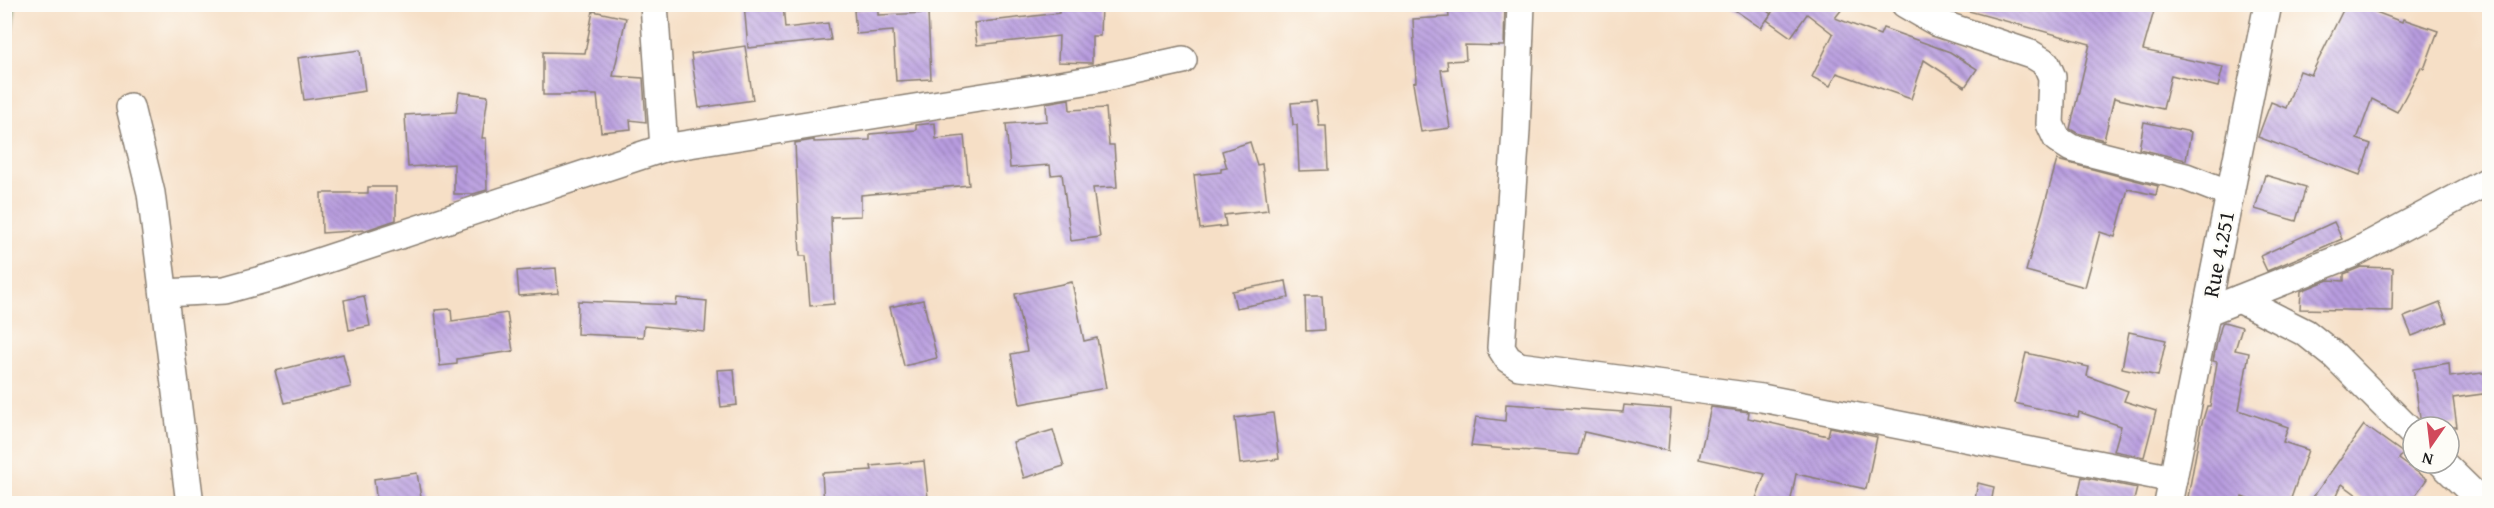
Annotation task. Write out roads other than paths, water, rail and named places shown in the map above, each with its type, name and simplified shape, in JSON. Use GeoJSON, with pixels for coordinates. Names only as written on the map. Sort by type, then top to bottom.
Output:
{"type":"FeatureCollection","features":[{"type":"Feature","properties":{"kind":"street"},"geometry":{"type":"LineString","coordinates":[[654,4],[664,148]]}},
{"type":"Feature","properties":{"kind":"street"},"geometry":{"type":"LineString","coordinates":[[1521,4],[1516,130],[1501,348],[1508,359],[1519,366],[1762,398],[2170,491]]}},
{"type":"Feature","properties":{"kind":"street"},"geometry":{"type":"LineString","coordinates":[[1905,4],[1938,23],[2031,54],[2046,63],[2052,77],[2050,124],[2057,139],[2071,148],[2186,177],[2230,194]]}},
{"type":"Feature","properties":{"kind":"street","name":"Rue 4.251"},"geometry":{"type":"LineString","coordinates":[[2170,491],[2268,4]]}},
{"type":"Feature","properties":{"kind":"street"},"geometry":{"type":"LineString","coordinates":[[164,293],[225,290],[664,148],[1091,80],[1183,60]]}},
{"type":"Feature","properties":{"kind":"street"},"geometry":{"type":"LineString","coordinates":[[130,107],[151,193],[190,504]]}},
{"type":"Feature","properties":{"kind":"street"},"geometry":{"type":"LineString","coordinates":[[2206,312],[2354,253],[2490,180]]}},
{"type":"Feature","properties":{"kind":"street"},"geometry":{"type":"LineString","coordinates":[[2239,299],[2306,333],[2335,356],[2401,422]]}},
{"type":"Feature","properties":{"kind":"street"},"geometry":{"type":"LineString","coordinates":[[2457,475],[2484,497]]}}]}
